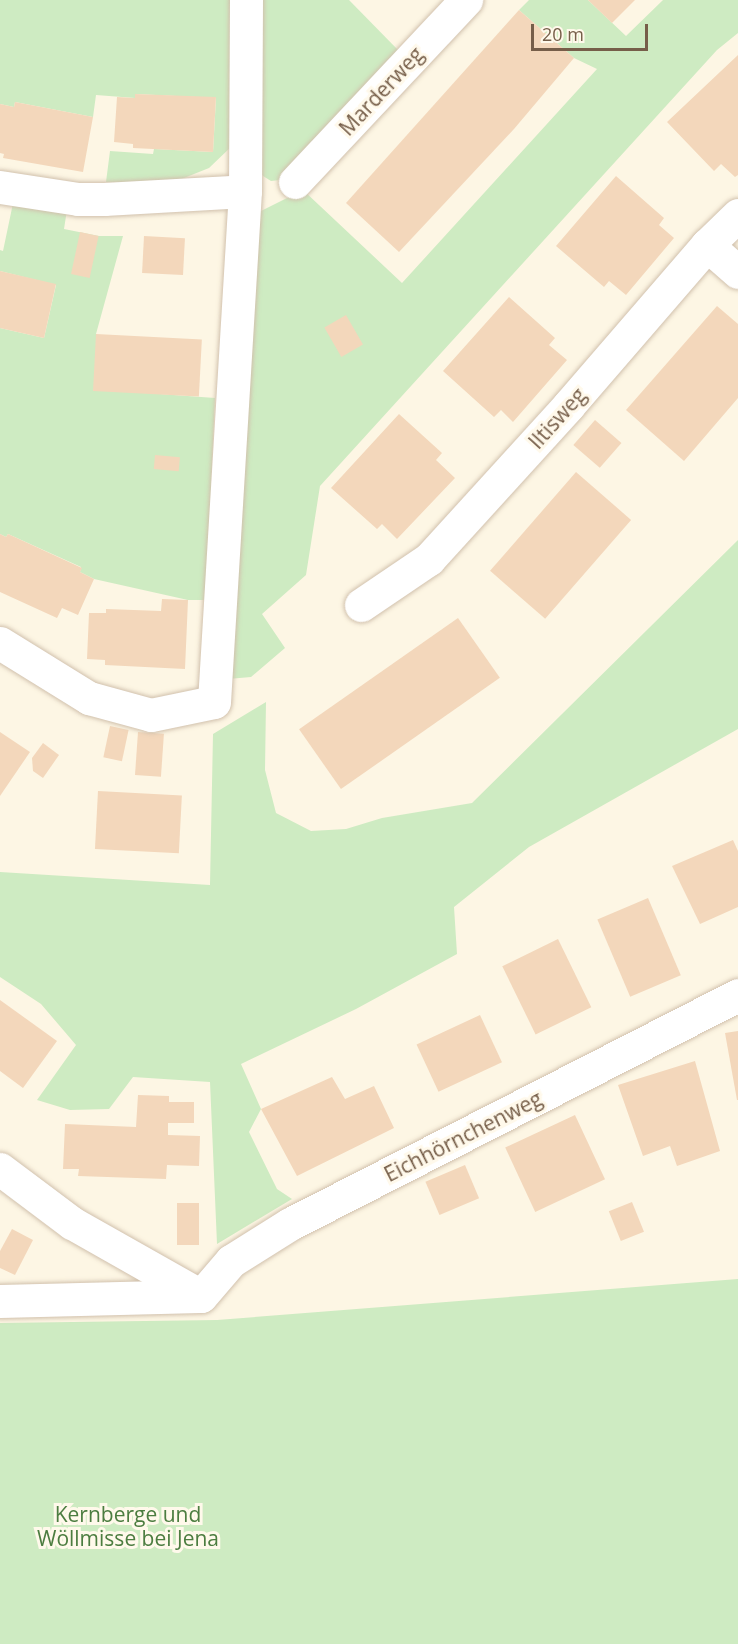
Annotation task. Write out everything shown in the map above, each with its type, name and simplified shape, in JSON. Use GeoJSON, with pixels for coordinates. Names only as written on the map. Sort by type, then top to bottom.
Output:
{"type":"FeatureCollection","features":[{"type":"Feature","properties":{"kind":"street"},"geometry":{"type":"LineString","coordinates":[[0,643],[89,699],[152,715],[214,702],[244,191],[246,0]]}},
{"type":"Feature","properties":{"kind":"street","name":"Marderweg"},"geometry":{"type":"LineString","coordinates":[[295,182],[466,0]]}},
{"type":"Feature","properties":{"kind":"street"},"geometry":{"type":"LineString","coordinates":[[0,187],[95,199],[244,191]]}},
{"type":"Feature","properties":{"kind":"street","name":"Iltisweg"},"geometry":{"type":"LineString","coordinates":[[361,604],[429,559],[568,406],[707,245],[738,215]]}},
{"type":"Feature","properties":{"kind":"street"},"geometry":{"type":"LineString","coordinates":[[707,245],[738,272]]}},
{"type":"Feature","properties":{"kind":"street","name":"Eichhörnchenweg"},"geometry":{"type":"LineString","coordinates":[[201,1296],[231,1261],[290,1224],[738,995]]}},
{"type":"Feature","properties":{"kind":"street"},"geometry":{"type":"LineString","coordinates":[[0,1169],[72,1222],[201,1296]]}},
{"type":"Feature","properties":{"kind":"street"},"geometry":{"type":"LineString","coordinates":[[0,1301],[201,1296]]}},
{"type":"Feature","properties":{"kind":"green space"},"geometry":{"type":"Polygon","coordinates":[[[0,0],[234,0],[232,146],[209,168],[179,180],[145,183],[106,182],[110,151],[153,154],[154,149],[213,152],[216,98],[136,94],[135,98],[96,95],[93,117],[15,102],[14,107],[0,104],[0,0]]]}},
{"type":"Feature","properties":{"kind":"green space"},"geometry":{"type":"Polygon","coordinates":[[[255,0],[349,0],[399,51],[280,180],[271,181],[263,176],[256,165],[255,0]]]}},
{"type":"Feature","properties":{"kind":"green space"},"geometry":{"type":"Polygon","coordinates":[[[529,0],[588,0],[626,36],[663,0],[738,0],[738,33],[717,50],[320,486],[306,575],[262,614],[285,648],[251,677],[228,679],[254,223],[261,211],[303,190],[402,283],[597,69],[574,58],[519,10],[529,0]]]}},
{"type":"Feature","properties":{"kind":"green space"},"geometry":{"type":"Polygon","coordinates":[[[16,189],[69,197],[64,229],[99,236],[123,236],[96,334],[160,394],[215,398],[206,600],[188,600],[94,579],[80,572],[81,567],[8,534],[6,537],[0,534],[0,328],[44,338],[56,285],[0,271],[0,250],[3,251],[16,189]]]}},
{"type":"Feature","properties":{"kind":"green space"},"geometry":{"type":"Polygon","coordinates":[[[738,540],[738,729],[529,847],[454,907],[457,954],[356,1009],[241,1064],[261,1109],[249,1132],[277,1189],[292,1199],[217,1244],[210,1082],[133,1077],[109,1109],[70,1110],[37,1100],[76,1045],[41,1004],[0,977],[0,872],[210,885],[213,734],[266,702],[265,770],[276,813],[311,831],[346,829],[382,818],[472,803],[738,540]]]}},
{"type":"Feature","properties":{"kind":"green space","name":"Kernberge und Wöllmisse bei Jena"},"geometry":{"type":"Polygon","coordinates":[[[738,1279],[738,1644],[0,1644],[0,1323],[217,1320],[738,1279]]]}},
{"type":"Feature","properties":{"kind":"building"},"geometry":{"type":"Polygon","coordinates":[[[588,0],[635,0],[612,23],[588,0]]]}},
{"type":"Feature","properties":{"kind":"building"},"geometry":{"type":"Polygon","coordinates":[[[519,10],[574,58],[514,129],[399,252],[346,203],[519,10]]]}},
{"type":"Feature","properties":{"kind":"building"},"geometry":{"type":"Polygon","coordinates":[[[738,55],[738,175],[735,177],[721,164],[714,171],[667,122],[738,55]]]}},
{"type":"Feature","properties":{"kind":"building"},"geometry":{"type":"Polygon","coordinates":[[[135,94],[216,97],[213,152],[133,148],[133,144],[114,142],[117,97],[135,98],[135,94]]]}},
{"type":"Feature","properties":{"kind":"building"},"geometry":{"type":"Polygon","coordinates":[[[15,102],[93,117],[83,172],[3,158],[4,154],[0,153],[0,104],[14,107],[15,102]]]}},
{"type":"Feature","properties":{"kind":"building"},"geometry":{"type":"Polygon","coordinates":[[[616,176],[664,218],[659,225],[674,238],[626,295],[609,281],[604,287],[556,246],[616,176]]]}},
{"type":"Feature","properties":{"kind":"building"},"geometry":{"type":"Polygon","coordinates":[[[80,232],[99,236],[90,278],[71,274],[80,232]]]}},
{"type":"Feature","properties":{"kind":"building"},"geometry":{"type":"Polygon","coordinates":[[[144,236],[185,238],[183,275],[142,273],[144,236]]]}},
{"type":"Feature","properties":{"kind":"building"},"geometry":{"type":"Polygon","coordinates":[[[0,271],[56,284],[44,338],[0,328],[0,271]]]}},
{"type":"Feature","properties":{"kind":"building"},"geometry":{"type":"Polygon","coordinates":[[[509,297],[555,338],[549,345],[567,360],[513,422],[501,410],[494,417],[443,371],[509,297]]]}},
{"type":"Feature","properties":{"kind":"building"},"geometry":{"type":"Polygon","coordinates":[[[717,306],[738,324],[738,398],[684,461],[626,410],[717,306]]]}},
{"type":"Feature","properties":{"kind":"building"},"geometry":{"type":"Polygon","coordinates":[[[346,315],[363,344],[341,357],[324,328],[346,315]]]}},
{"type":"Feature","properties":{"kind":"building"},"geometry":{"type":"Polygon","coordinates":[[[96,334],[202,340],[199,396],[93,391],[96,334]]]}},
{"type":"Feature","properties":{"kind":"building"},"geometry":{"type":"Polygon","coordinates":[[[399,414],[442,453],[436,460],[455,478],[397,539],[382,524],[377,529],[331,488],[399,414]]]}},
{"type":"Feature","properties":{"kind":"building"},"geometry":{"type":"Polygon","coordinates":[[[595,420],[621,443],[600,468],[573,445],[595,420]]]}},
{"type":"Feature","properties":{"kind":"building"},"geometry":{"type":"Polygon","coordinates":[[[155,455],[180,457],[179,471],[154,469],[155,455]]]}},
{"type":"Feature","properties":{"kind":"building"},"geometry":{"type":"Polygon","coordinates":[[[576,472],[631,520],[545,619],[490,571],[576,472]]]}},
{"type":"Feature","properties":{"kind":"building"},"geometry":{"type":"Polygon","coordinates":[[[0,534],[6,537],[8,534],[82,568],[80,572],[94,579],[78,615],[62,608],[57,618],[0,592],[0,534]]]}},
{"type":"Feature","properties":{"kind":"building"},"geometry":{"type":"Polygon","coordinates":[[[162,599],[188,600],[185,669],[105,665],[105,660],[87,659],[89,613],[106,613],[106,609],[161,611],[162,599]]]}},
{"type":"Feature","properties":{"kind":"building"},"geometry":{"type":"Polygon","coordinates":[[[458,618],[500,678],[341,789],[299,729],[458,618]]]}},
{"type":"Feature","properties":{"kind":"building"},"geometry":{"type":"Polygon","coordinates":[[[110,726],[129,730],[122,761],[103,757],[110,726]]]}},
{"type":"Feature","properties":{"kind":"building"},"geometry":{"type":"Polygon","coordinates":[[[0,732],[30,752],[0,796],[0,732]]]}},
{"type":"Feature","properties":{"kind":"building"},"geometry":{"type":"Polygon","coordinates":[[[138,732],[164,734],[161,777],[135,775],[138,732]]]}},
{"type":"Feature","properties":{"kind":"building"},"geometry":{"type":"Polygon","coordinates":[[[43,743],[59,755],[43,778],[33,771],[32,758],[43,743]]]}},
{"type":"Feature","properties":{"kind":"building"},"geometry":{"type":"Polygon","coordinates":[[[98,791],[182,795],[179,853],[95,849],[98,791]]]}},
{"type":"Feature","properties":{"kind":"building"},"geometry":{"type":"Polygon","coordinates":[[[733,840],[738,851],[738,907],[700,924],[672,866],[733,840]]]}},
{"type":"Feature","properties":{"kind":"building"},"geometry":{"type":"Polygon","coordinates":[[[648,898],[681,975],[630,997],[597,919],[648,898]]]}},
{"type":"Feature","properties":{"kind":"building"},"geometry":{"type":"Polygon","coordinates":[[[558,939],[591,1007],[536,1034],[502,966],[558,939]]]}},
{"type":"Feature","properties":{"kind":"building"},"geometry":{"type":"Polygon","coordinates":[[[0,1000],[57,1041],[23,1088],[0,1071],[0,1000]]]}},
{"type":"Feature","properties":{"kind":"building"},"geometry":{"type":"Polygon","coordinates":[[[480,1015],[502,1062],[439,1092],[417,1045],[480,1015]]]}},
{"type":"Feature","properties":{"kind":"building"},"geometry":{"type":"Polygon","coordinates":[[[738,1031],[738,1100],[737,1100],[725,1033],[738,1031]]]}},
{"type":"Feature","properties":{"kind":"building"},"geometry":{"type":"Polygon","coordinates":[[[695,1061],[720,1151],[677,1166],[670,1146],[643,1156],[618,1085],[695,1061]]]}},
{"type":"Feature","properties":{"kind":"building"},"geometry":{"type":"Polygon","coordinates":[[[332,1077],[345,1099],[374,1086],[394,1128],[297,1176],[261,1109],[332,1077]]]}},
{"type":"Feature","properties":{"kind":"building"},"geometry":{"type":"Polygon","coordinates":[[[138,1095],[169,1096],[169,1102],[194,1102],[194,1123],[168,1123],[168,1135],[200,1136],[199,1166],[167,1165],[166,1179],[78,1176],[79,1169],[63,1169],[65,1124],[136,1127],[138,1095]]]}},
{"type":"Feature","properties":{"kind":"building"},"geometry":{"type":"Polygon","coordinates":[[[575,1115],[605,1179],[535,1212],[505,1148],[575,1115]]]}},
{"type":"Feature","properties":{"kind":"building"},"geometry":{"type":"Polygon","coordinates":[[[465,1165],[479,1198],[439,1215],[425,1182],[465,1165]]]}},
{"type":"Feature","properties":{"kind":"building"},"geometry":{"type":"Polygon","coordinates":[[[632,1202],[644,1232],[621,1241],[609,1211],[632,1202]]]}},
{"type":"Feature","properties":{"kind":"building"},"geometry":{"type":"Polygon","coordinates":[[[177,1203],[199,1203],[199,1245],[177,1245],[177,1203]]]}},
{"type":"Feature","properties":{"kind":"building"},"geometry":{"type":"Polygon","coordinates":[[[12,1229],[33,1240],[15,1275],[0,1268],[0,1251],[12,1229]]]}}]}
